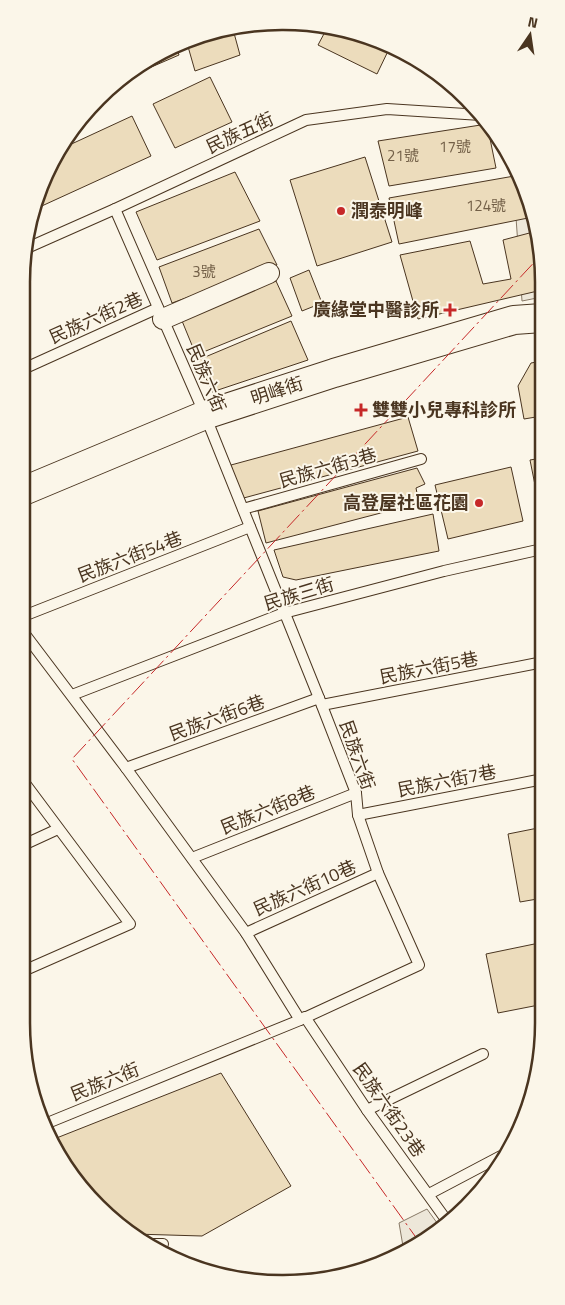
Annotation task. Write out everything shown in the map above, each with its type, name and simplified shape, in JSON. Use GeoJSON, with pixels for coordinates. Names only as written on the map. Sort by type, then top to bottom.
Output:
{"type":"FeatureCollection","features":[{"type":"Feature","properties":{"kind":"street"},"geometry":{"type":"LineString","coordinates":[[160,313],[269,273]]}},
{"type":"Feature","properties":{"kind":"street","name":"明峰街"},"geometry":{"type":"LineString","coordinates":[[30,488],[205,415],[334,373],[514,320],[535,318]]}},
{"type":"Feature","properties":{"kind":"lane","name":"民族五街"},"geometry":{"type":"LineString","coordinates":[[33,245],[306,120],[386,109],[470,114]]}},
{"type":"Feature","properties":{"kind":"lane","name":"民族六街"},"geometry":{"type":"LineString","coordinates":[[50,1122],[302,1019],[419,965],[378,873],[358,815],[356,793],[243,509],[205,415],[115,209]]}},
{"type":"Feature","properties":{"kind":"lane","name":"民族六街2巷"},"geometry":{"type":"LineString","coordinates":[[30,366],[160,313]]}},
{"type":"Feature","properties":{"kind":"lane","name":"民族六街3巷"},"geometry":{"type":"LineString","coordinates":[[243,509],[421,459]]}},
{"type":"Feature","properties":{"kind":"lane","name":"民族六街54巷"},"geometry":{"type":"LineString","coordinates":[[30,613],[250,527]]}},
{"type":"Feature","properties":{"kind":"lane","name":"民族三街"},"geometry":{"type":"LineString","coordinates":[[72,696],[284,613],[444,571],[535,551]]}},
{"type":"Feature","properties":{"kind":"lane","name":"民族六街23巷"},"geometry":{"type":"LineString","coordinates":[[30,641],[126,768],[246,933],[302,1019],[444,1216]]}},
{"type":"Feature","properties":{"kind":"lane","name":"民族六街5巷"},"geometry":{"type":"LineString","coordinates":[[320,702],[535,663]]}},
{"type":"Feature","properties":{"kind":"lane","name":"民族六街6巷"},"geometry":{"type":"LineString","coordinates":[[126,768],[320,702]]}},
{"type":"Feature","properties":{"kind":"lane","name":"民族六街7巷"},"geometry":{"type":"LineString","coordinates":[[358,815],[535,781]]}},
{"type":"Feature","properties":{"kind":"lane"},"geometry":{"type":"LineString","coordinates":[[30,790],[130,924],[30,968]]}},
{"type":"Feature","properties":{"kind":"lane","name":"民族六街8巷"},"geometry":{"type":"LineString","coordinates":[[192,858],[356,793]]}},
{"type":"Feature","properties":{"kind":"lane"},"geometry":{"type":"LineString","coordinates":[[30,842],[58,829]]}},
{"type":"Feature","properties":{"kind":"lane","name":"民族六街10巷"},"geometry":{"type":"LineString","coordinates":[[246,933],[378,873]]}},
{"type":"Feature","properties":{"kind":"lane"},"geometry":{"type":"LineString","coordinates":[[367,1110],[483,1054]]}},
{"type":"Feature","properties":{"kind":"lane"},"geometry":{"type":"LineString","coordinates":[[428,1194],[494,1160]]}},
{"type":"Feature","properties":{"kind":"shaded area"},"geometry":{"type":"Polygon","coordinates":[[[513,180],[522,201],[533,250],[535,298],[522,301],[513,180]]]}},
{"type":"Feature","properties":{"kind":"shaded area"},"geometry":{"type":"Polygon","coordinates":[[[427,1209],[437,1222],[403,1244],[399,1223],[427,1209]]]}},
{"type":"Feature","properties":{"kind":"building"},"geometry":{"type":"Polygon","coordinates":[[[324,34],[364,43],[387,53],[377,74],[318,45],[324,34]]]}},
{"type":"Feature","properties":{"kind":"building"},"geometry":{"type":"Polygon","coordinates":[[[234,35],[240,55],[195,71],[188,48],[234,35]]]}},
{"type":"Feature","properties":{"kind":"building"},"geometry":{"type":"Polygon","coordinates":[[[178,53],[179,55],[151,67],[178,53]]]}},
{"type":"Feature","properties":{"kind":"building"},"geometry":{"type":"Polygon","coordinates":[[[210,77],[232,122],[175,148],[153,104],[210,77]]]}},
{"type":"Feature","properties":{"kind":"building"},"geometry":{"type":"Polygon","coordinates":[[[132,116],[151,156],[42,206],[56,171],[72,144],[132,116]]]}},
{"type":"Feature","properties":{"kind":"building"},"geometry":{"type":"Polygon","coordinates":[[[480,125],[490,139],[496,168],[389,186],[378,141],[480,125]]]}},
{"type":"Feature","properties":{"kind":"building","name":"潤泰明峰"},"geometry":{"type":"Polygon","coordinates":[[[365,157],[392,242],[317,266],[290,180],[365,157]]]}},
{"type":"Feature","properties":{"kind":"building"},"geometry":{"type":"Polygon","coordinates":[[[235,172],[260,221],[157,260],[136,212],[235,172]]]}},
{"type":"Feature","properties":{"kind":"building"},"geometry":{"type":"Polygon","coordinates":[[[512,176],[522,201],[526,218],[399,244],[389,198],[512,176]]]}},
{"type":"Feature","properties":{"kind":"building"},"geometry":{"type":"Polygon","coordinates":[[[259,229],[277,265],[172,303],[159,267],[259,229]]]}},
{"type":"Feature","properties":{"kind":"building"},"geometry":{"type":"Polygon","coordinates":[[[530,233],[533,250],[535,292],[418,319],[400,255],[470,241],[483,284],[511,279],[503,240],[530,233]]]}},
{"type":"Feature","properties":{"kind":"building"},"geometry":{"type":"Polygon","coordinates":[[[309,270],[322,303],[302,311],[290,278],[309,270]]]}},
{"type":"Feature","properties":{"kind":"building"},"geometry":{"type":"Polygon","coordinates":[[[276,281],[292,316],[196,355],[180,316],[276,281]]]}},
{"type":"Feature","properties":{"kind":"building"},"geometry":{"type":"Polygon","coordinates":[[[291,321],[308,360],[212,392],[198,360],[291,321]]]}},
{"type":"Feature","properties":{"kind":"building"},"geometry":{"type":"Polygon","coordinates":[[[535,362],[535,417],[524,419],[518,386],[531,363],[535,362]]]}},
{"type":"Feature","properties":{"kind":"building"},"geometry":{"type":"Polygon","coordinates":[[[408,417],[418,451],[240,499],[231,465],[408,417]]]}},
{"type":"Feature","properties":{"kind":"building"},"geometry":{"type":"Polygon","coordinates":[[[535,459],[535,485],[530,460],[535,459]]]}},
{"type":"Feature","properties":{"kind":"building","name":"高登屋社區花園"},"geometry":{"type":"Polygon","coordinates":[[[511,467],[523,521],[448,539],[435,485],[511,467]]]}},
{"type":"Feature","properties":{"kind":"building"},"geometry":{"type":"Polygon","coordinates":[[[417,468],[425,484],[416,488],[419,503],[266,543],[258,511],[417,468]]]}},
{"type":"Feature","properties":{"kind":"building"},"geometry":{"type":"Polygon","coordinates":[[[433,514],[439,551],[296,580],[283,577],[274,550],[433,514]]]}},
{"type":"Feature","properties":{"kind":"building"},"geometry":{"type":"Polygon","coordinates":[[[535,829],[535,899],[520,902],[508,834],[535,829]]]}},
{"type":"Feature","properties":{"kind":"building"},"geometry":{"type":"Polygon","coordinates":[[[535,944],[535,1006],[498,1013],[486,954],[535,944]]]}},
{"type":"Feature","properties":{"kind":"building"},"geometry":{"type":"Polygon","coordinates":[[[221,1073],[291,1186],[202,1236],[146,1234],[116,1212],[93,1189],[73,1163],[58,1137],[221,1073]]]}},
{"type":"Feature","properties":{"kind":"power"},"geometry":{"type":"LineString","coordinates":[[416,1237],[72,759],[534,263]]}},
{"type":"Feature","properties":{"kind":"place","name":"潤泰明峰"},"geometry":{"type":"Point","coordinates":[341,211]}},
{"type":"Feature","properties":{"kind":"place","name":"廣緣堂中醫診所"},"geometry":{"type":"Point","coordinates":[450,310]}},
{"type":"Feature","properties":{"kind":"place","name":"雙雙小兒專科診所"},"geometry":{"type":"Point","coordinates":[361,410]}},
{"type":"Feature","properties":{"kind":"place","name":"高登屋社區花園"},"geometry":{"type":"Point","coordinates":[479,503]}}]}
